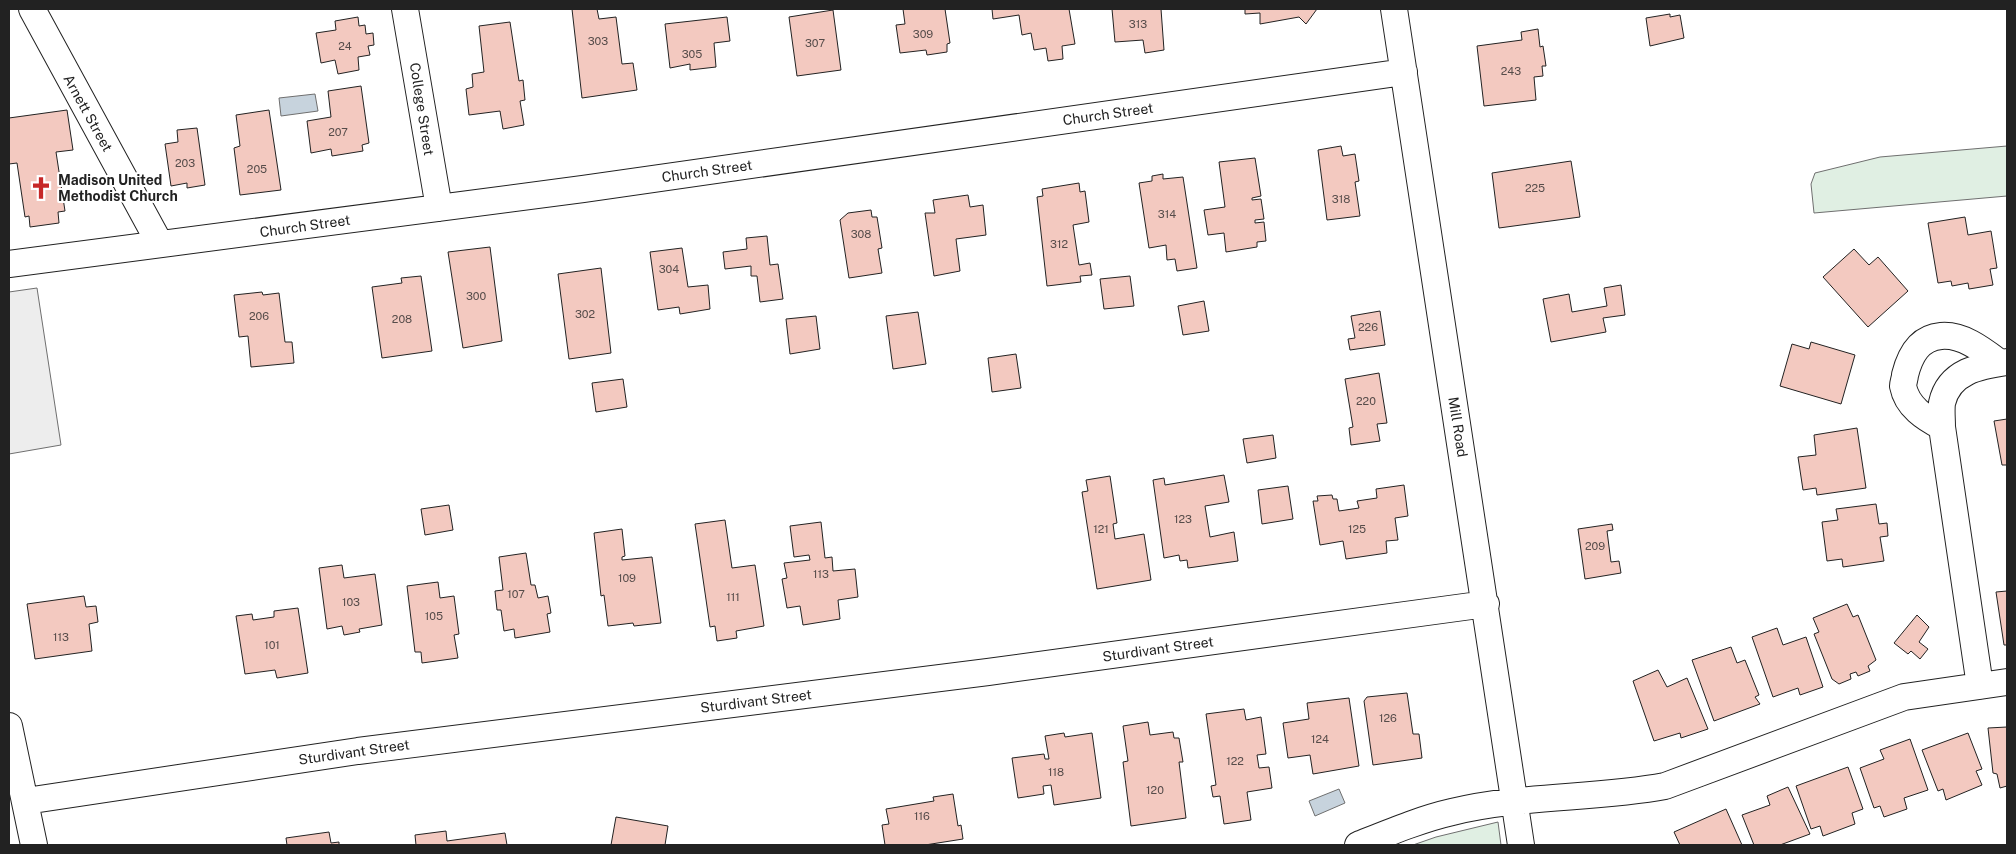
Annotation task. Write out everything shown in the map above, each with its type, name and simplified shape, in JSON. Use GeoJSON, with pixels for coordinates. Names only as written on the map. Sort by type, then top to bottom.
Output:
{"type":"FeatureCollection","features":[{"type":"Feature","properties":{"kind":"street","name":"Arnett Street"},"geometry":{"type":"LineString","coordinates":[[32,9],[160,244]]}},
{"type":"Feature","properties":{"kind":"street","name":"College Street"},"geometry":{"type":"LineString","coordinates":[[405,9],[438,208]]}},
{"type":"Feature","properties":{"kind":"street","name":"Mill Road"},"geometry":{"type":"LineString","coordinates":[[1394,9],[1486,604],[1521,845]]}},
{"type":"Feature","properties":{"kind":"street","name":"Church Street"},"geometry":{"type":"LineString","coordinates":[[9,264],[438,208],[1404,72]]}},
{"type":"Feature","properties":{"kind":"street"},"geometry":{"type":"LineString","coordinates":[[1942,427],[1922,417],[1910,402],[1903,385],[1909,360],[1921,342],[1942,336],[1964,340],[2004,362]]}},
{"type":"Feature","properties":{"kind":"street"},"geometry":{"type":"LineString","coordinates":[[1980,686],[1942,427],[1942,402],[1963,372],[2004,362]]}},
{"type":"Feature","properties":{"kind":"street","name":"Sturdivant Street"},"geometry":{"type":"LineString","coordinates":[[26,800],[366,750],[979,673],[1486,604]]}},
{"type":"Feature","properties":{"kind":"street"},"geometry":{"type":"LineString","coordinates":[[1358,845],[1451,812],[1514,802],[1630,792],[1665,786],[1904,697],[2007,682]]}},
{"type":"Feature","properties":{"kind":"street"},"geometry":{"type":"LineString","coordinates":[[9,726],[34,845]]}},
{"type":"Feature","properties":{"kind":"green space"},"geometry":{"type":"Polygon","coordinates":[[[2007,146],[2007,196],[1814,213],[1811,184],[1815,173],[1880,157],[2007,146]]]}},
{"type":"Feature","properties":{"kind":"green space"},"geometry":{"type":"Polygon","coordinates":[[[1498,822],[1501,845],[1413,845],[1436,837],[1498,822]]]}},
{"type":"Feature","properties":{"kind":"shaded area"},"geometry":{"type":"Polygon","coordinates":[[[315,94],[318,111],[281,116],[279,98],[315,94]]]}},
{"type":"Feature","properties":{"kind":"shaded area"},"geometry":{"type":"Polygon","coordinates":[[[37,288],[61,445],[9,454],[9,292],[37,288]]]}},
{"type":"Feature","properties":{"kind":"shaded area"},"geometry":{"type":"Polygon","coordinates":[[[1339,789],[1345,803],[1315,816],[1309,801],[1339,789]]]}},
{"type":"Feature","properties":{"kind":"building"},"geometry":{"type":"Polygon","coordinates":[[[572,9],[597,9],[599,19],[616,17],[622,64],[633,63],[637,90],[582,98],[572,9]]]}},
{"type":"Feature","properties":{"kind":"building"},"geometry":{"type":"Polygon","coordinates":[[[903,9],[945,9],[950,43],[947,44],[947,52],[927,55],[926,50],[900,53],[896,25],[905,24],[903,9]]]}},
{"type":"Feature","properties":{"kind":"building"},"geometry":{"type":"Polygon","coordinates":[[[992,9],[1069,9],[1075,44],[1062,46],[1063,59],[1048,61],[1046,48],[1034,50],[1031,33],[1022,35],[1019,15],[993,19],[992,9]]]}},
{"type":"Feature","properties":{"kind":"building"},"geometry":{"type":"Polygon","coordinates":[[[1112,9],[1161,9],[1164,50],[1145,53],[1143,40],[1115,42],[1112,9]]]}},
{"type":"Feature","properties":{"kind":"building"},"geometry":{"type":"Polygon","coordinates":[[[1245,9],[1317,9],[1306,24],[1299,17],[1260,24],[1260,13],[1245,14],[1245,9]]]}},
{"type":"Feature","properties":{"kind":"building"},"geometry":{"type":"Polygon","coordinates":[[[833,10],[841,70],[797,76],[789,17],[833,10]]]}},
{"type":"Feature","properties":{"kind":"building"},"geometry":{"type":"Polygon","coordinates":[[[1670,14],[1670,17],[1680,15],[1684,38],[1650,46],[1646,18],[1670,14]]]}},
{"type":"Feature","properties":{"kind":"building"},"geometry":{"type":"Polygon","coordinates":[[[358,17],[359,26],[365,25],[366,34],[373,33],[374,45],[368,46],[370,55],[358,57],[359,70],[338,74],[335,60],[321,63],[316,33],[336,30],[335,21],[358,17]]]}},
{"type":"Feature","properties":{"kind":"building"},"geometry":{"type":"Polygon","coordinates":[[[727,17],[730,41],[714,43],[716,67],[690,70],[690,64],[670,68],[665,24],[727,17]]]}},
{"type":"Feature","properties":{"kind":"building"},"geometry":{"type":"Polygon","coordinates":[[[510,22],[519,81],[523,80],[525,100],[520,101],[524,125],[503,129],[500,111],[469,115],[466,89],[473,87],[472,74],[484,72],[479,26],[510,22]]]}},
{"type":"Feature","properties":{"kind":"building"},"geometry":{"type":"Polygon","coordinates":[[[1538,29],[1540,47],[1543,46],[1546,66],[1542,66],[1543,76],[1534,77],[1536,100],[1484,106],[1477,46],[1522,40],[1521,32],[1538,29]]]}},
{"type":"Feature","properties":{"kind":"building"},"geometry":{"type":"Polygon","coordinates":[[[361,86],[369,143],[362,145],[363,151],[332,156],[331,149],[311,153],[307,121],[331,117],[328,91],[361,86]]]}},
{"type":"Feature","properties":{"kind":"building","name":"Madison United Methodist Church"},"geometry":{"type":"Polygon","coordinates":[[[67,110],[73,150],[56,152],[65,211],[58,212],[59,223],[30,227],[29,216],[25,217],[17,163],[9,164],[9,118],[67,110]]]}},
{"type":"Feature","properties":{"kind":"building"},"geometry":{"type":"Polygon","coordinates":[[[269,110],[281,190],[240,195],[234,148],[240,146],[236,115],[269,110]]]}},
{"type":"Feature","properties":{"kind":"building"},"geometry":{"type":"Polygon","coordinates":[[[197,128],[205,185],[187,188],[187,183],[171,186],[165,144],[178,142],[177,130],[197,128]]]}},
{"type":"Feature","properties":{"kind":"building"},"geometry":{"type":"Polygon","coordinates":[[[1341,146],[1343,156],[1355,154],[1359,181],[1355,182],[1360,216],[1327,220],[1318,150],[1341,146]]]}},
{"type":"Feature","properties":{"kind":"building"},"geometry":{"type":"Polygon","coordinates":[[[1255,158],[1261,196],[1252,198],[1252,200],[1261,199],[1264,219],[1255,220],[1255,223],[1264,222],[1266,241],[1257,242],[1257,247],[1226,252],[1224,233],[1208,235],[1204,210],[1225,207],[1219,162],[1255,158]]]}},
{"type":"Feature","properties":{"kind":"building"},"geometry":{"type":"Polygon","coordinates":[[[1571,161],[1580,217],[1499,228],[1492,173],[1571,161]]]}},
{"type":"Feature","properties":{"kind":"building"},"geometry":{"type":"Polygon","coordinates":[[[1163,174],[1163,179],[1183,177],[1197,268],[1177,271],[1175,259],[1167,260],[1166,245],[1149,248],[1139,183],[1152,181],[1152,176],[1163,174]]]}},
{"type":"Feature","properties":{"kind":"building"},"geometry":{"type":"Polygon","coordinates":[[[1079,183],[1080,192],[1085,191],[1089,222],[1073,225],[1079,265],[1090,263],[1092,275],[1080,276],[1081,282],[1047,286],[1037,197],[1043,196],[1042,189],[1079,183]]]}},
{"type":"Feature","properties":{"kind":"building"},"geometry":{"type":"Polygon","coordinates":[[[968,195],[970,207],[983,205],[986,235],[956,239],[960,271],[934,276],[925,213],[935,213],[933,200],[968,195]]]}},
{"type":"Feature","properties":{"kind":"building"},"geometry":{"type":"Polygon","coordinates":[[[871,210],[872,217],[877,217],[882,248],[878,249],[882,273],[849,278],[840,220],[848,213],[871,210]]]}},
{"type":"Feature","properties":{"kind":"building"},"geometry":{"type":"Polygon","coordinates":[[[1965,217],[1968,235],[1991,231],[1997,268],[1990,269],[1993,285],[1969,289],[1968,283],[1952,286],[1951,281],[1938,283],[1928,223],[1965,217]]]}},
{"type":"Feature","properties":{"kind":"building"},"geometry":{"type":"Polygon","coordinates":[[[767,236],[770,265],[778,264],[783,299],[760,302],[757,276],[751,276],[751,266],[725,269],[723,252],[747,249],[746,238],[767,236]]]}},
{"type":"Feature","properties":{"kind":"building"},"geometry":{"type":"Polygon","coordinates":[[[490,247],[502,341],[463,348],[448,252],[490,247]]]}},
{"type":"Feature","properties":{"kind":"building"},"geometry":{"type":"Polygon","coordinates":[[[682,248],[688,287],[708,285],[710,309],[680,314],[679,307],[658,310],[650,252],[682,248]]]}},
{"type":"Feature","properties":{"kind":"building"},"geometry":{"type":"Polygon","coordinates":[[[1854,249],[1869,265],[1878,257],[1908,291],[1868,327],[1823,277],[1854,249]]]}},
{"type":"Feature","properties":{"kind":"building"},"geometry":{"type":"Polygon","coordinates":[[[601,268],[611,353],[569,359],[558,274],[601,268]]]}},
{"type":"Feature","properties":{"kind":"building"},"geometry":{"type":"Polygon","coordinates":[[[421,276],[432,351],[382,358],[372,287],[402,283],[401,278],[421,276]]]}},
{"type":"Feature","properties":{"kind":"building"},"geometry":{"type":"Polygon","coordinates":[[[1130,276],[1134,306],[1104,309],[1100,279],[1130,276]]]}},
{"type":"Feature","properties":{"kind":"building"},"geometry":{"type":"Polygon","coordinates":[[[1621,285],[1625,315],[1603,318],[1606,332],[1551,342],[1543,299],[1569,294],[1572,312],[1607,306],[1604,288],[1621,285]]]}},
{"type":"Feature","properties":{"kind":"building"},"geometry":{"type":"Polygon","coordinates":[[[262,292],[263,295],[279,293],[285,342],[292,342],[294,363],[251,367],[248,336],[239,337],[234,295],[262,292]]]}},
{"type":"Feature","properties":{"kind":"building"},"geometry":{"type":"Polygon","coordinates":[[[1204,301],[1209,331],[1183,335],[1178,306],[1204,301]]]}},
{"type":"Feature","properties":{"kind":"building"},"geometry":{"type":"Polygon","coordinates":[[[1380,311],[1385,345],[1350,350],[1348,339],[1355,338],[1351,316],[1380,311]]]}},
{"type":"Feature","properties":{"kind":"building"},"geometry":{"type":"Polygon","coordinates":[[[918,312],[926,364],[893,369],[886,316],[918,312]]]}},
{"type":"Feature","properties":{"kind":"building"},"geometry":{"type":"Polygon","coordinates":[[[816,316],[820,349],[790,354],[786,319],[816,316]]]}},
{"type":"Feature","properties":{"kind":"building"},"geometry":{"type":"Polygon","coordinates":[[[1811,342],[1855,355],[1841,404],[1780,386],[1792,344],[1809,349],[1811,342]]]}},
{"type":"Feature","properties":{"kind":"building"},"geometry":{"type":"Polygon","coordinates":[[[1016,354],[1021,388],[992,392],[988,358],[1016,354]]]}},
{"type":"Feature","properties":{"kind":"building"},"geometry":{"type":"Polygon","coordinates":[[[1379,373],[1387,423],[1377,424],[1380,441],[1351,445],[1349,428],[1353,427],[1345,379],[1379,373]]]}},
{"type":"Feature","properties":{"kind":"building"},"geometry":{"type":"Polygon","coordinates":[[[623,379],[627,407],[596,412],[592,383],[623,379]]]}},
{"type":"Feature","properties":{"kind":"building"},"geometry":{"type":"Polygon","coordinates":[[[2007,419],[2007,465],[2002,465],[1994,421],[2007,419]]]}},
{"type":"Feature","properties":{"kind":"building"},"geometry":{"type":"Polygon","coordinates":[[[1857,428],[1866,488],[1817,495],[1816,488],[1803,490],[1798,457],[1816,455],[1814,435],[1857,428]]]}},
{"type":"Feature","properties":{"kind":"building"},"geometry":{"type":"Polygon","coordinates":[[[1273,435],[1276,458],[1247,463],[1243,439],[1273,435]]]}},
{"type":"Feature","properties":{"kind":"building"},"geometry":{"type":"Polygon","coordinates":[[[1224,475],[1229,502],[1205,506],[1210,537],[1234,532],[1238,561],[1188,568],[1187,560],[1180,561],[1179,555],[1164,558],[1153,480],[1164,478],[1165,485],[1224,475]]]}},
{"type":"Feature","properties":{"kind":"building"},"geometry":{"type":"Polygon","coordinates":[[[1110,476],[1117,523],[1113,524],[1115,539],[1144,534],[1151,580],[1097,589],[1082,492],[1088,491],[1086,480],[1110,476]]]}},
{"type":"Feature","properties":{"kind":"building"},"geometry":{"type":"Polygon","coordinates":[[[1404,485],[1408,516],[1395,518],[1398,540],[1386,541],[1387,553],[1346,559],[1343,541],[1320,545],[1313,501],[1318,501],[1317,496],[1332,495],[1333,499],[1337,499],[1339,511],[1359,508],[1357,501],[1377,498],[1376,489],[1404,485]]]}},
{"type":"Feature","properties":{"kind":"building"},"geometry":{"type":"Polygon","coordinates":[[[1288,486],[1293,519],[1262,524],[1258,490],[1288,486]]]}},
{"type":"Feature","properties":{"kind":"building"},"geometry":{"type":"Polygon","coordinates":[[[1876,504],[1879,524],[1887,523],[1888,536],[1880,537],[1884,561],[1843,567],[1842,559],[1827,561],[1822,522],[1838,520],[1836,509],[1876,504]]]}},
{"type":"Feature","properties":{"kind":"building"},"geometry":{"type":"Polygon","coordinates":[[[449,505],[453,530],[425,535],[421,509],[449,505]]]}},
{"type":"Feature","properties":{"kind":"building"},"geometry":{"type":"Polygon","coordinates":[[[725,520],[732,568],[755,565],[764,626],[736,631],[737,638],[717,641],[715,626],[710,627],[695,524],[725,520]]]}},
{"type":"Feature","properties":{"kind":"building"},"geometry":{"type":"Polygon","coordinates":[[[821,522],[825,558],[832,557],[833,571],[855,569],[858,597],[838,600],[840,619],[803,625],[800,606],[787,608],[782,579],[787,578],[784,563],[810,560],[809,555],[794,557],[790,526],[821,522]]]}},
{"type":"Feature","properties":{"kind":"building"},"geometry":{"type":"Polygon","coordinates":[[[1612,524],[1613,530],[1607,531],[1611,562],[1619,561],[1621,573],[1585,579],[1578,529],[1612,524]]]}},
{"type":"Feature","properties":{"kind":"building"},"geometry":{"type":"Polygon","coordinates":[[[622,529],[625,556],[622,557],[622,560],[652,557],[661,623],[634,626],[633,623],[608,626],[604,595],[601,596],[594,533],[622,529]]]}},
{"type":"Feature","properties":{"kind":"building"},"geometry":{"type":"Polygon","coordinates":[[[526,553],[531,585],[535,585],[538,598],[548,596],[551,613],[547,614],[550,632],[515,638],[514,629],[504,631],[501,610],[497,610],[495,591],[503,590],[499,557],[526,553]]]}},
{"type":"Feature","properties":{"kind":"building"},"geometry":{"type":"Polygon","coordinates":[[[342,565],[344,578],[375,574],[382,625],[359,629],[360,632],[344,635],[342,626],[327,629],[319,568],[342,565]]]}},
{"type":"Feature","properties":{"kind":"building"},"geometry":{"type":"Polygon","coordinates":[[[438,582],[440,598],[454,596],[459,634],[454,635],[458,658],[422,663],[421,652],[415,652],[407,586],[438,582]]]}},
{"type":"Feature","properties":{"kind":"building"},"geometry":{"type":"Polygon","coordinates":[[[2007,591],[2007,645],[2004,645],[1996,592],[2007,591]]]}},
{"type":"Feature","properties":{"kind":"building"},"geometry":{"type":"Polygon","coordinates":[[[84,596],[86,607],[96,606],[98,622],[89,624],[92,651],[35,659],[27,604],[84,596]]]}},
{"type":"Feature","properties":{"kind":"building"},"geometry":{"type":"Polygon","coordinates":[[[1847,604],[1853,617],[1858,615],[1876,660],[1868,666],[1870,671],[1858,676],[1856,672],[1850,674],[1851,679],[1839,684],[1832,679],[1814,634],[1819,632],[1813,618],[1847,604]]]}},
{"type":"Feature","properties":{"kind":"building"},"geometry":{"type":"Polygon","coordinates":[[[298,608],[308,673],[277,678],[275,670],[245,674],[236,616],[252,614],[253,620],[274,617],[274,611],[298,608]]]}},
{"type":"Feature","properties":{"kind":"building"},"geometry":{"type":"Polygon","coordinates":[[[1917,615],[1929,627],[1919,642],[1928,649],[1920,659],[1911,651],[1908,654],[1894,643],[1917,615]]]}},
{"type":"Feature","properties":{"kind":"building"},"geometry":{"type":"Polygon","coordinates":[[[1777,628],[1783,645],[1806,637],[1823,687],[1800,695],[1798,688],[1773,697],[1752,637],[1777,628]]]}},
{"type":"Feature","properties":{"kind":"building"},"geometry":{"type":"Polygon","coordinates":[[[1731,647],[1737,663],[1745,660],[1759,695],[1755,697],[1760,704],[1714,721],[1692,660],[1731,647]]]}},
{"type":"Feature","properties":{"kind":"building"},"geometry":{"type":"Polygon","coordinates":[[[1658,670],[1667,687],[1687,678],[1708,729],[1681,738],[1680,733],[1654,741],[1633,681],[1658,670]]]}},
{"type":"Feature","properties":{"kind":"building"},"geometry":{"type":"Polygon","coordinates":[[[1407,693],[1413,734],[1419,734],[1422,758],[1373,765],[1364,701],[1367,697],[1407,693]]]}},
{"type":"Feature","properties":{"kind":"building"},"geometry":{"type":"Polygon","coordinates":[[[1349,698],[1359,766],[1313,774],[1310,755],[1288,758],[1283,723],[1309,719],[1307,703],[1349,698]]]}},
{"type":"Feature","properties":{"kind":"building"},"geometry":{"type":"Polygon","coordinates":[[[1244,709],[1246,720],[1261,717],[1266,754],[1257,755],[1259,768],[1269,767],[1272,788],[1247,792],[1251,820],[1224,824],[1220,796],[1213,797],[1211,786],[1216,785],[1206,714],[1244,709]]]}},
{"type":"Feature","properties":{"kind":"building"},"geometry":{"type":"Polygon","coordinates":[[[1148,722],[1150,735],[1173,732],[1174,738],[1179,738],[1183,762],[1179,762],[1186,818],[1131,826],[1123,762],[1128,761],[1123,726],[1148,722]]]}},
{"type":"Feature","properties":{"kind":"building"},"geometry":{"type":"Polygon","coordinates":[[[2007,727],[2007,786],[2000,788],[1997,774],[1993,773],[1988,728],[2007,727]]]}},
{"type":"Feature","properties":{"kind":"building"},"geometry":{"type":"Polygon","coordinates":[[[1064,733],[1065,737],[1092,733],[1101,798],[1054,805],[1051,785],[1043,786],[1044,794],[1018,798],[1012,758],[1044,754],[1045,759],[1049,759],[1045,736],[1064,733]]]}},
{"type":"Feature","properties":{"kind":"building"},"geometry":{"type":"Polygon","coordinates":[[[1968,733],[1982,769],[1976,771],[1982,785],[1946,800],[1943,789],[1938,791],[1922,750],[1968,733]]]}},
{"type":"Feature","properties":{"kind":"building"},"geometry":{"type":"Polygon","coordinates":[[[1910,739],[1928,790],[1904,798],[1907,809],[1884,817],[1880,806],[1874,808],[1860,768],[1884,759],[1880,750],[1910,739]]]}},
{"type":"Feature","properties":{"kind":"building"},"geometry":{"type":"Polygon","coordinates":[[[1848,767],[1863,809],[1852,813],[1855,824],[1823,836],[1820,826],[1811,829],[1796,786],[1848,767]]]}},
{"type":"Feature","properties":{"kind":"building"},"geometry":{"type":"Polygon","coordinates":[[[1788,787],[1810,834],[1780,845],[1754,845],[1742,815],[1770,805],[1767,796],[1788,787]]]}},
{"type":"Feature","properties":{"kind":"building"},"geometry":{"type":"Polygon","coordinates":[[[953,794],[958,826],[961,825],[963,839],[925,845],[885,845],[882,825],[889,824],[886,809],[934,801],[933,797],[953,794]]]}},
{"type":"Feature","properties":{"kind":"building"},"geometry":{"type":"Polygon","coordinates":[[[1726,809],[1742,845],[1680,845],[1674,832],[1726,809]]]}},
{"type":"Feature","properties":{"kind":"building"},"geometry":{"type":"Polygon","coordinates":[[[616,817],[668,826],[665,845],[611,845],[616,817]]]}},
{"type":"Feature","properties":{"kind":"building"},"geometry":{"type":"Polygon","coordinates":[[[446,831],[447,841],[505,833],[507,845],[416,845],[415,835],[446,831]]]}},
{"type":"Feature","properties":{"kind":"building"},"geometry":{"type":"Polygon","coordinates":[[[329,832],[331,843],[339,842],[339,845],[287,845],[286,838],[329,832]]]}},
{"type":"Feature","properties":{"kind":"place","name":"Madison United Methodist Church"},"geometry":{"type":"Point","coordinates":[41,188]}}]}
